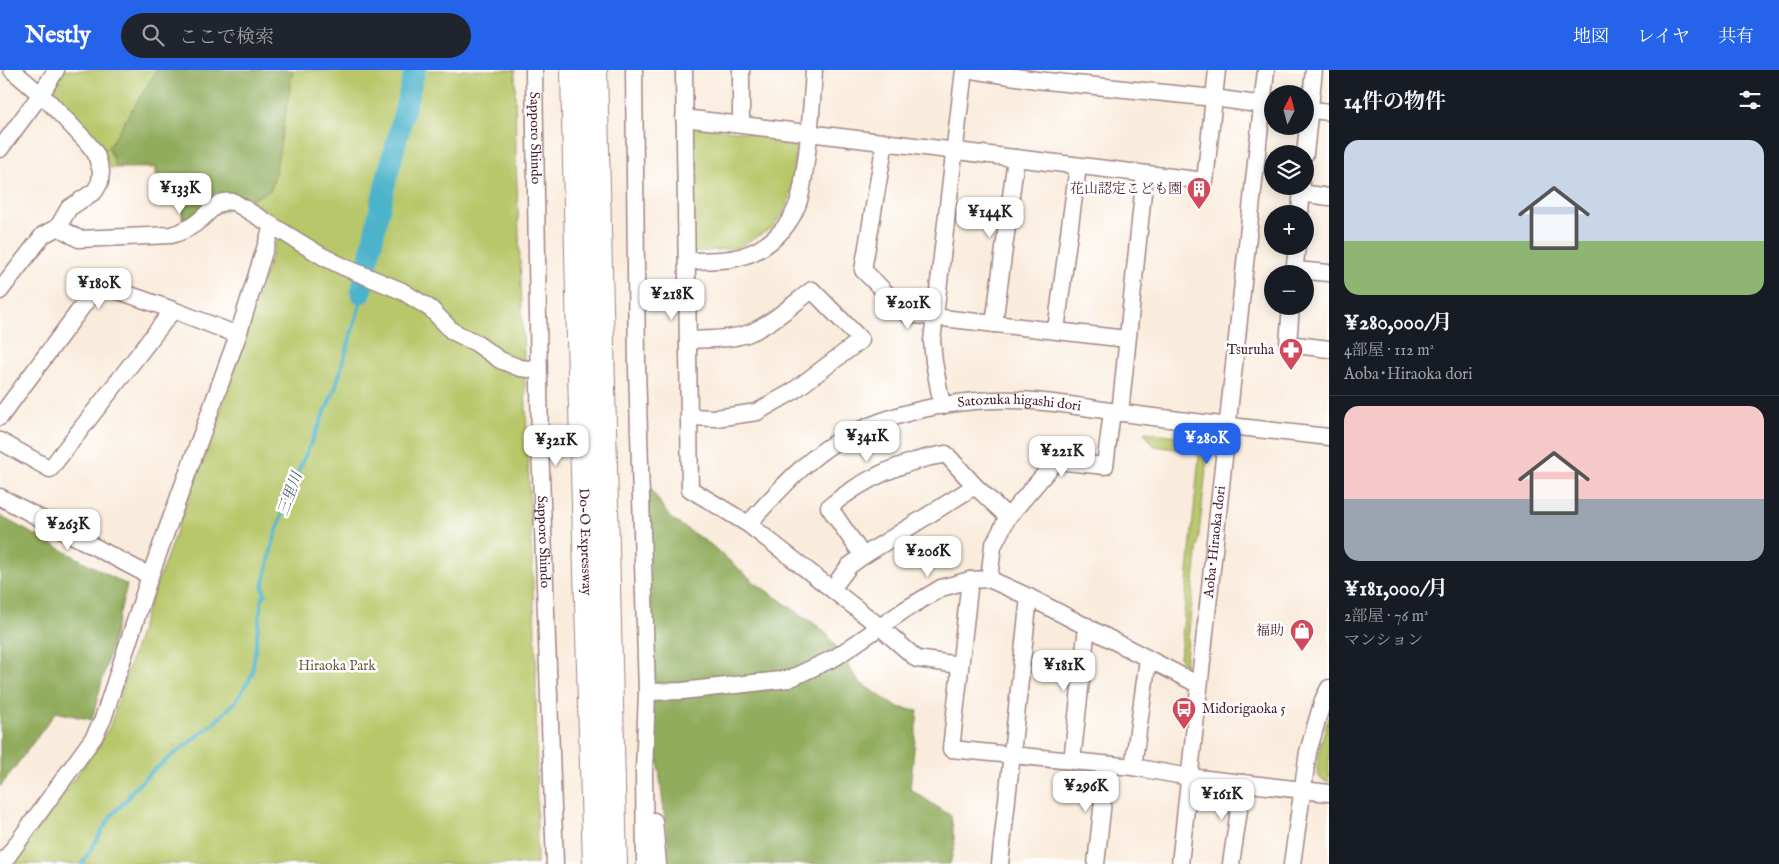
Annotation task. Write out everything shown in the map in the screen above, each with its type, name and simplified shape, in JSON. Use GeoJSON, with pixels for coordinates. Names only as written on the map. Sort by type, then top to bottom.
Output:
{"type":"FeatureCollection","features":[{"type":"Feature","properties":{"kind":"highway","name":"Do-O Expressway"},"geometry":{"type":"LineString","coordinates":[[573,70],[579,341],[595,864]]}},
{"type":"Feature","properties":{"kind":"highway","name":"Do-O Expressway"},"geometry":{"type":"LineString","coordinates":[[595,70],[615,864]]}},
{"type":"Feature","properties":{"kind":"street"},"geometry":{"type":"LineString","coordinates":[[0,291],[43,235],[58,227],[69,208],[95,191],[100,182],[100,163],[87,142],[41,94],[12,70]]}},
{"type":"Feature","properties":{"kind":"street"},"geometry":{"type":"LineString","coordinates":[[1,147],[41,94],[56,70]]}},
{"type":"Feature","properties":{"kind":"street","name":"Sapporo Shindo"},"geometry":{"type":"LineString","coordinates":[[534,70],[538,370],[555,864]]}},
{"type":"Feature","properties":{"kind":"street"},"geometry":{"type":"LineString","coordinates":[[634,70],[637,368],[647,692],[644,772],[645,864]]}},
{"type":"Feature","properties":{"kind":"street"},"geometry":{"type":"LineString","coordinates":[[684,70],[690,489],[748,524],[880,626],[916,659],[959,665]]}},
{"type":"Feature","properties":{"kind":"street"},"geometry":{"type":"LineString","coordinates":[[741,70],[741,124]]}},
{"type":"Feature","properties":{"kind":"street"},"geometry":{"type":"LineString","coordinates":[[687,261],[743,257],[763,248],[790,220],[798,205],[810,133],[814,70]]}},
{"type":"Feature","properties":{"kind":"street"},"geometry":{"type":"LineString","coordinates":[[942,406],[932,341],[964,70]]}},
{"type":"Feature","properties":{"kind":"street"},"geometry":{"type":"LineString","coordinates":[[971,70],[1036,75],[1264,106]]}},
{"type":"Feature","properties":{"kind":"street"},"geometry":{"type":"LineString","coordinates":[[684,118],[1205,181],[1217,70]]}},
{"type":"Feature","properties":{"kind":"street","name":"Aoba･Hiraoka dori"},"geometry":{"type":"LineString","coordinates":[[1266,70],[1266,85]]}},
{"type":"Feature","properties":{"kind":"street"},"geometry":{"type":"LineString","coordinates":[[1311,85],[1314,70]]}},
{"type":"Feature","properties":{"kind":"street"},"geometry":{"type":"LineString","coordinates":[[1314,111],[1329,112]]}},
{"type":"Feature","properties":{"kind":"street","name":"Aoba･Hiraoka dori"},"geometry":{"type":"LineString","coordinates":[[1180,864],[1227,426],[1264,130]]}},
{"type":"Feature","properties":{"kind":"street"},"geometry":{"type":"LineString","coordinates":[[885,142],[863,270],[907,314],[1127,339]]}},
{"type":"Feature","properties":{"kind":"street"},"geometry":{"type":"LineString","coordinates":[[994,324],[1016,158]]}},
{"type":"Feature","properties":{"kind":"street"},"geometry":{"type":"LineString","coordinates":[[1056,330],[1078,166]]}},
{"type":"Feature","properties":{"kind":"street"},"geometry":{"type":"LineString","coordinates":[[989,579],[993,546],[1008,517],[1056,461],[1105,466],[1116,413],[1127,339],[1145,174]]}},
{"type":"Feature","properties":{"kind":"street"},"geometry":{"type":"LineString","coordinates":[[1314,193],[1329,197]]}},
{"type":"Feature","properties":{"kind":"street"},"geometry":{"type":"LineString","coordinates":[[58,227],[79,239],[171,235],[184,231],[225,200],[234,202],[344,267],[402,291],[431,308],[452,331],[476,343],[500,360],[520,368],[538,370]]}},
{"type":"Feature","properties":{"kind":"street"},"geometry":{"type":"LineString","coordinates":[[2,864],[94,737],[103,718],[150,576],[238,335],[272,226]]}},
{"type":"Feature","properties":{"kind":"street"},"geometry":{"type":"LineString","coordinates":[[1314,273],[1329,273]]}},
{"type":"Feature","properties":{"kind":"street"},"geometry":{"type":"LineString","coordinates":[[0,417],[99,284],[238,335]]}},
{"type":"Feature","properties":{"kind":"street"},"geometry":{"type":"LineString","coordinates":[[688,340],[727,338],[747,334],[768,322],[812,290],[861,340],[792,392],[757,412],[716,418],[690,417]]}},
{"type":"Feature","properties":{"kind":"street"},"geometry":{"type":"LineString","coordinates":[[0,441],[50,469],[173,310]]}},
{"type":"Feature","properties":{"kind":"street"},"geometry":{"type":"LineString","coordinates":[[1290,315],[1288,344],[1329,349]]}},
{"type":"Feature","properties":{"kind":"street","name":"Satozuka higashi dori"},"geometry":{"type":"LineString","coordinates":[[748,524],[793,475],[836,443],[890,418],[942,406],[985,399],[1043,402],[1116,413],[1329,436]]}},
{"type":"Feature","properties":{"kind":"street"},"geometry":{"type":"LineString","coordinates":[[862,556],[829,507],[847,492],[873,477],[904,464],[946,454],[975,486],[1008,517]]}},
{"type":"Feature","properties":{"kind":"street"},"geometry":{"type":"LineString","coordinates":[[832,589],[849,566],[862,556],[975,486]]}},
{"type":"Feature","properties":{"kind":"street"},"geometry":{"type":"LineString","coordinates":[[0,497],[150,576]]}},
{"type":"Feature","properties":{"kind":"street"},"geometry":{"type":"LineString","coordinates":[[647,692],[682,692],[789,679],[836,656],[941,588],[970,580],[989,579],[1087,626],[1199,685]]}},
{"type":"Feature","properties":{"kind":"street"},"geometry":{"type":"LineString","coordinates":[[970,580],[951,749],[1133,767],[1189,777],[1329,793]]}},
{"type":"Feature","properties":{"kind":"street"},"geometry":{"type":"LineString","coordinates":[[1000,864],[1029,597]]}},
{"type":"Feature","properties":{"kind":"street"},"geometry":{"type":"LineString","coordinates":[[1072,761],[1087,626]]}},
{"type":"Feature","properties":{"kind":"street"},"geometry":{"type":"LineString","coordinates":[[1133,767],[1148,659]]}},
{"type":"Feature","properties":{"kind":"street"},"geometry":{"type":"LineString","coordinates":[[1292,864],[1308,752],[1323,700],[1329,688]]}},
{"type":"Feature","properties":{"kind":"street"},"geometry":{"type":"LineString","coordinates":[[1096,864],[1108,765]]}},
{"type":"Feature","properties":{"kind":"street"},"geometry":{"type":"LineString","coordinates":[[644,772],[653,815],[658,864]]}},
{"type":"Feature","properties":{"kind":"street"},"geometry":{"type":"LineString","coordinates":[[1231,864],[1243,782]]}},
{"type":"Feature","properties":{"kind":"green space","name":"Hiraoka Park"},"geometry":{"type":"Polygon","coordinates":[[[62,70],[515,70],[516,160],[536,659],[537,864],[13,864],[110,726],[146,613],[217,422],[282,223],[248,202],[183,225],[178,185],[157,184],[155,168],[110,168],[100,147],[50,95],[62,70]]]}},
{"type":"Feature","properties":{"kind":"green space"},"geometry":{"type":"Polygon","coordinates":[[[157,70],[293,70],[271,190],[251,200],[238,195],[220,195],[209,201],[184,221],[179,183],[159,182],[157,166],[115,166],[108,148],[157,70]]]}},
{"type":"Feature","properties":{"kind":"green space"},"geometry":{"type":"Polygon","coordinates":[[[690,127],[793,138],[797,141],[791,195],[784,212],[772,228],[737,248],[696,252],[692,249],[690,127]]]}},
{"type":"Feature","properties":{"kind":"green space"},"geometry":{"type":"Polygon","coordinates":[[[1144,432],[1198,438],[1208,450],[1185,667],[1180,658],[1199,456],[1194,452],[1154,446],[1144,432]]]}},
{"type":"Feature","properties":{"kind":"green space"},"geometry":{"type":"Polygon","coordinates":[[[648,484],[670,518],[710,544],[754,582],[826,632],[859,682],[897,707],[918,711],[910,789],[951,816],[955,844],[950,864],[670,864],[653,719],[648,484]]]}},
{"type":"Feature","properties":{"kind":"green space"},"geometry":{"type":"Polygon","coordinates":[[[0,516],[127,585],[92,720],[56,712],[0,787],[0,516]]]}},
{"type":"Feature","properties":{"kind":"green space"},"geometry":{"type":"Polygon","coordinates":[[[1329,715],[1329,782],[1319,777],[1317,765],[1329,715]]]}},
{"type":"Feature","properties":{"kind":"waterway","name":"三里川"},"geometry":{"type":"LineString","coordinates":[[361,293],[385,185],[415,70]]}},
{"type":"Feature","properties":{"kind":"waterway","name":"三里川"},"geometry":{"type":"LineString","coordinates":[[82,864],[111,816],[129,797],[130,793],[150,773],[214,723],[236,701],[252,675],[262,598],[265,595],[263,587],[273,543],[289,492],[335,389],[359,308],[361,293]]}},
{"type":"Feature","properties":{"kind":"place","name":"花山認定こども園"},"geometry":{"type":"Point","coordinates":[1199,210]}},
{"type":"Feature","properties":{"kind":"place","name":"Tsuruha"},"geometry":{"type":"Point","coordinates":[1291,371]}},
{"type":"Feature","properties":{"kind":"place","name":"福助"},"geometry":{"type":"Point","coordinates":[1302,652]}},
{"type":"Feature","properties":{"kind":"place","name":"Midorigaoka 5"},"geometry":{"type":"Point","coordinates":[1184,730]}}]}
